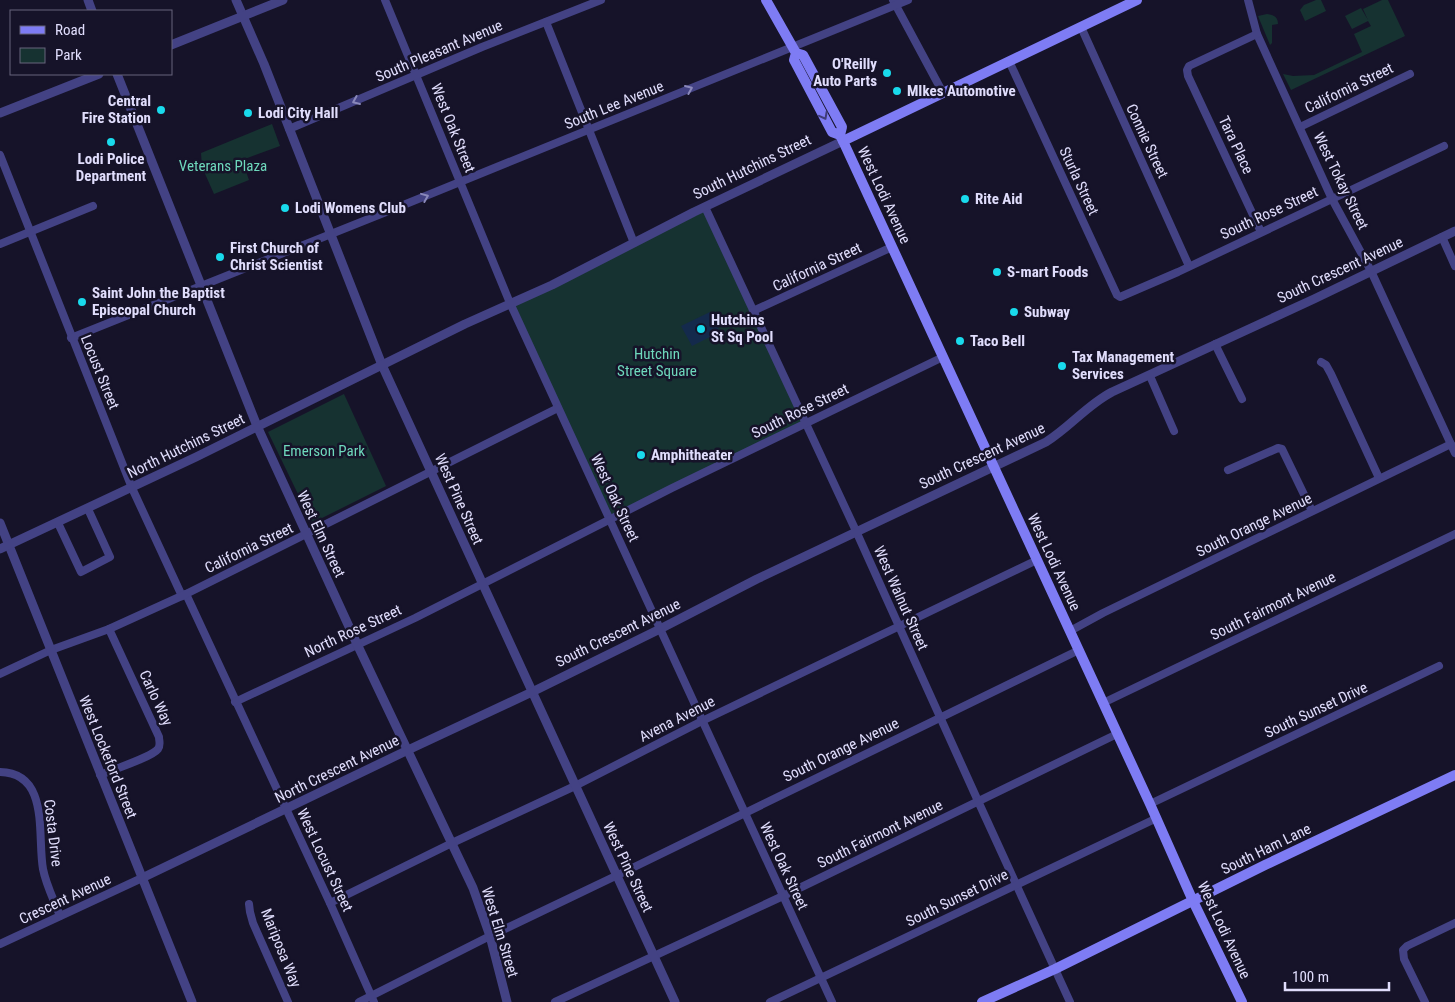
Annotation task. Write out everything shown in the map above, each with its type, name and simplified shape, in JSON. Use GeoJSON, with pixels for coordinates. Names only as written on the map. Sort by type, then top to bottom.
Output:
{"type":"FeatureCollection","features":[{"type":"Feature","properties":{"kind":"main road","name":"West Lodi Avenue"},"geometry":{"type":"LineString","coordinates":[[766,0],[795,50],[794,60],[832,132],[841,138],[1242,1002]]}},
{"type":"Feature","properties":{"kind":"main road","name":"South Hutchins Street"},"geometry":{"type":"LineString","coordinates":[[841,138],[943,93],[1137,0]]}},
{"type":"Feature","properties":{"kind":"main road","name":"South Ham Lane"},"geometry":{"type":"LineString","coordinates":[[982,1002],[1055,969],[1265,865],[1455,775]]}},
{"type":"Feature","properties":{"kind":"street","name":"West Pine Street"},"geometry":{"type":"LineString","coordinates":[[236,0],[260,54],[382,365],[675,1002]]}},
{"type":"Feature","properties":{"kind":"street"},"geometry":{"type":"LineString","coordinates":[[172,45],[283,0]]}},
{"type":"Feature","properties":{"kind":"street","name":"West Oak Street"},"geometry":{"type":"LineString","coordinates":[[386,0],[510,303],[832,1002]]}},
{"type":"Feature","properties":{"kind":"street","name":"South Pleasant Avenue"},"geometry":{"type":"LineString","coordinates":[[289,129],[601,0]]}},
{"type":"Feature","properties":{"kind":"street","name":"South Lee Avenue"},"geometry":{"type":"LineString","coordinates":[[71,338],[589,130],[795,50],[895,3],[908,0]]}},
{"type":"Feature","properties":{"kind":"street","name":"West Tokay Street"},"geometry":{"type":"LineString","coordinates":[[1248,0],[1257,34],[1332,199],[1371,271],[1455,453]]}},
{"type":"Feature","properties":{"kind":"street"},"geometry":{"type":"LineString","coordinates":[[895,3],[943,93]]}},
{"type":"Feature","properties":{"kind":"street"},"geometry":{"type":"LineString","coordinates":[[546,22],[634,243]]}},
{"type":"Feature","properties":{"kind":"street","name":"Connie Street"},"geometry":{"type":"LineString","coordinates":[[1081,27],[1189,266]]}},
{"type":"Feature","properties":{"kind":"street","name":"Tara Place"},"geometry":{"type":"LineString","coordinates":[[1257,34],[1189,66],[1187,70],[1188,76],[1261,232]]}},
{"type":"Feature","properties":{"kind":"street","name":"Sturla Street"},"geometry":{"type":"LineString","coordinates":[[1009,61],[1117,295],[1120,298],[1134,292]]}},
{"type":"Feature","properties":{"kind":"street","name":"California Street"},"geometry":{"type":"LineString","coordinates":[[1300,127],[1410,74]]}},
{"type":"Feature","properties":{"kind":"street"},"geometry":{"type":"LineString","coordinates":[[0,113],[96,75]]}},
{"type":"Feature","properties":{"kind":"street","name":"West Elm Street"},"geometry":{"type":"LineString","coordinates":[[116,75],[257,426],[357,644],[473,888],[490,936],[507,1002]]}},
{"type":"Feature","properties":{"kind":"street","name":"South Hutchins Street"},"geometry":{"type":"LineString","coordinates":[[382,365],[510,303],[552,285],[841,138]]}},
{"type":"Feature","properties":{"kind":"street","name":"South Rose Street"},"geometry":{"type":"LineString","coordinates":[[1134,292],[1444,146]]}},
{"type":"Feature","properties":{"kind":"street","name":"Locust Street"},"geometry":{"type":"LineString","coordinates":[[0,155],[132,488],[184,595]]}},
{"type":"Feature","properties":{"kind":"street"},"geometry":{"type":"LineString","coordinates":[[0,244],[93,206]]}},
{"type":"Feature","properties":{"kind":"street","name":"West Walnut Street"},"geometry":{"type":"LineString","coordinates":[[705,207],[856,532],[1070,1002]]}},
{"type":"Feature","properties":{"kind":"street","name":"South Crescent Avenue"},"geometry":{"type":"LineString","coordinates":[[543,686],[757,579],[1046,442],[1062,432],[1098,400],[1455,231]]}},
{"type":"Feature","properties":{"kind":"street"},"geometry":{"type":"LineString","coordinates":[[1442,237],[1455,266]]}},
{"type":"Feature","properties":{"kind":"street","name":"California Street"},"geometry":{"type":"LineString","coordinates":[[753,311],[892,247]]}},
{"type":"Feature","properties":{"kind":"street"},"geometry":{"type":"LineString","coordinates":[[1215,344],[1242,399]]}},
{"type":"Feature","properties":{"kind":"street","name":"South Rose Street"},"geometry":{"type":"LineString","coordinates":[[482,583],[805,423],[944,357]]}},
{"type":"Feature","properties":{"kind":"street"},"geometry":{"type":"LineString","coordinates":[[1321,362],[1326,365],[1331,374],[1379,478]]}},
{"type":"Feature","properties":{"kind":"street","name":"North Hutchins Street"},"geometry":{"type":"LineString","coordinates":[[0,549],[132,488],[382,365]]}},
{"type":"Feature","properties":{"kind":"street"},"geometry":{"type":"LineString","coordinates":[[1150,376],[1174,430]]}},
{"type":"Feature","properties":{"kind":"street","name":"California Street"},"geometry":{"type":"LineString","coordinates":[[0,674],[51,650],[109,629],[184,595],[558,408]]}},
{"type":"Feature","properties":{"kind":"street","name":"South Orange Avenue"},"geometry":{"type":"LineString","coordinates":[[1070,631],[1103,613],[1451,444]]}},
{"type":"Feature","properties":{"kind":"street"},"geometry":{"type":"LineString","coordinates":[[1228,470],[1278,448],[1282,449],[1312,511]]}},
{"type":"Feature","properties":{"kind":"street"},"geometry":{"type":"LineString","coordinates":[[58,523],[81,572],[110,557],[88,509]]}},
{"type":"Feature","properties":{"kind":"street","name":"West Lockeford Street"},"geometry":{"type":"LineString","coordinates":[[0,523],[192,1002]]}},
{"type":"Feature","properties":{"kind":"street","name":"South Fairmont Avenue"},"geometry":{"type":"LineString","coordinates":[[1103,703],[1455,534]]}},
{"type":"Feature","properties":{"kind":"street","name":"Avena Avenue"},"geometry":{"type":"LineString","coordinates":[[330,903],[452,843],[575,786],[702,721],[1037,560]]}},
{"type":"Feature","properties":{"kind":"street","name":"North Rose Street"},"geometry":{"type":"LineString","coordinates":[[235,702],[414,618],[482,583]]}},
{"type":"Feature","properties":{"kind":"street","name":"West Locust Street"},"geometry":{"type":"LineString","coordinates":[[184,595],[330,903],[373,999]]}},
{"type":"Feature","properties":{"kind":"street","name":"Carlo Way"},"geometry":{"type":"LineString","coordinates":[[100,775],[150,754],[158,749],[160,745],[159,737],[109,629]]}},
{"type":"Feature","properties":{"kind":"street","name":"South Orange Avenue"},"geometry":{"type":"LineString","coordinates":[[359,1002],[373,999],[490,936],[1079,650]]}},
{"type":"Feature","properties":{"kind":"street","name":"South Sunset Drive"},"geometry":{"type":"LineString","coordinates":[[1150,804],[1439,666]]}},
{"type":"Feature","properties":{"kind":"street","name":"North Crescent Avenue"},"geometry":{"type":"LineString","coordinates":[[142,878],[543,686]]}},
{"type":"Feature","properties":{"kind":"street","name":"South Fairmont Avenue"},"geometry":{"type":"LineString","coordinates":[[555,1002],[783,896],[1117,734]]}},
{"type":"Feature","properties":{"kind":"street","name":"Costa Drive"},"geometry":{"type":"LineString","coordinates":[[0,772],[10,772],[25,780],[34,793],[38,804],[43,868],[47,885],[60,916]]}},
{"type":"Feature","properties":{"kind":"street","name":"South Sunset Drive"},"geometry":{"type":"LineString","coordinates":[[770,1002],[1157,818]]}},
{"type":"Feature","properties":{"kind":"street","name":"Crescent Avenue"},"geometry":{"type":"LineString","coordinates":[[0,944],[142,878]]}},
{"type":"Feature","properties":{"kind":"street","name":"Mariposa Way"},"geometry":{"type":"LineString","coordinates":[[249,904],[254,923],[288,1002]]}},
{"type":"Feature","properties":{"kind":"street"},"geometry":{"type":"LineString","coordinates":[[1425,1002],[1404,958],[1403,950],[1407,946],[1455,923]]}},
{"type":"Feature","properties":{"kind":"green space"},"geometry":{"type":"Polygon","coordinates":[[[1321,0],[1326,11],[1305,21],[1300,10],[1304,5],[1321,0]]]}},
{"type":"Feature","properties":{"kind":"green space"},"geometry":{"type":"Polygon","coordinates":[[[1382,0],[1388,0],[1405,36],[1291,90],[1283,74],[1293,76],[1314,75],[1362,52],[1354,34],[1371,26],[1368,21],[1352,29],[1345,16],[1361,8],[1368,20],[1363,9],[1382,0]]]}},
{"type":"Feature","properties":{"kind":"green space"},"geometry":{"type":"Polygon","coordinates":[[[1267,14],[1275,17],[1278,22],[1278,24],[1272,25],[1272,43],[1270,45],[1258,16],[1267,14]]]}},
{"type":"Feature","properties":{"kind":"green space","name":"Veterans Plaza"},"geometry":{"type":"Polygon","coordinates":[[[272,124],[280,146],[242,160],[249,180],[214,194],[202,167],[201,153],[272,124]]]}},
{"type":"Feature","properties":{"kind":"green space","name":"Hutchin Street Square"},"geometry":{"type":"Polygon","coordinates":[[[705,207],[805,423],[610,520],[510,303],[705,207]]]}},
{"type":"Feature","properties":{"kind":"green space","name":"Emerson Park"},"geometry":{"type":"Polygon","coordinates":[[[344,394],[386,486],[312,523],[268,432],[344,394]]]}},
{"type":"Feature","properties":{"kind":"water","name":"Hutchins St Sq Pool"},"geometry":{"type":"Polygon","coordinates":[[[710,312],[720,332],[692,346],[681,326],[710,312]]]}},
{"type":"Feature","properties":{"kind":"place","name":"O'Reilly Auto Parts"},"geometry":{"type":"Point","coordinates":[887,73]}},
{"type":"Feature","properties":{"kind":"place","name":"MIkes Automotive"},"geometry":{"type":"Point","coordinates":[897,91]}},
{"type":"Feature","properties":{"kind":"place","name":"Central Fire Station"},"geometry":{"type":"Point","coordinates":[161,110]}},
{"type":"Feature","properties":{"kind":"place","name":"Lodi City Hall"},"geometry":{"type":"Point","coordinates":[248,113]}},
{"type":"Feature","properties":{"kind":"place","name":"Lodi Police Department"},"geometry":{"type":"Point","coordinates":[111,142]}},
{"type":"Feature","properties":{"kind":"place","name":"Rite Aid"},"geometry":{"type":"Point","coordinates":[965,199]}},
{"type":"Feature","properties":{"kind":"place","name":"Lodi Womens Club"},"geometry":{"type":"Point","coordinates":[285,208]}},
{"type":"Feature","properties":{"kind":"place","name":"First Church of Christ Scientist"},"geometry":{"type":"Point","coordinates":[220,257]}},
{"type":"Feature","properties":{"kind":"place","name":"S-mart Foods"},"geometry":{"type":"Point","coordinates":[997,272]}},
{"type":"Feature","properties":{"kind":"place","name":"Saint John the Baptist Episcopal Church"},"geometry":{"type":"Point","coordinates":[82,302]}},
{"type":"Feature","properties":{"kind":"place","name":"Subway"},"geometry":{"type":"Point","coordinates":[1014,312]}},
{"type":"Feature","properties":{"kind":"place","name":"Hutchins St Sq Pool"},"geometry":{"type":"Point","coordinates":[701,329]}},
{"type":"Feature","properties":{"kind":"place","name":"Taco Bell"},"geometry":{"type":"Point","coordinates":[960,341]}},
{"type":"Feature","properties":{"kind":"place","name":"Tax Management Services"},"geometry":{"type":"Point","coordinates":[1062,366]}},
{"type":"Feature","properties":{"kind":"place","name":"Amphitheater"},"geometry":{"type":"Point","coordinates":[641,455]}}]}
